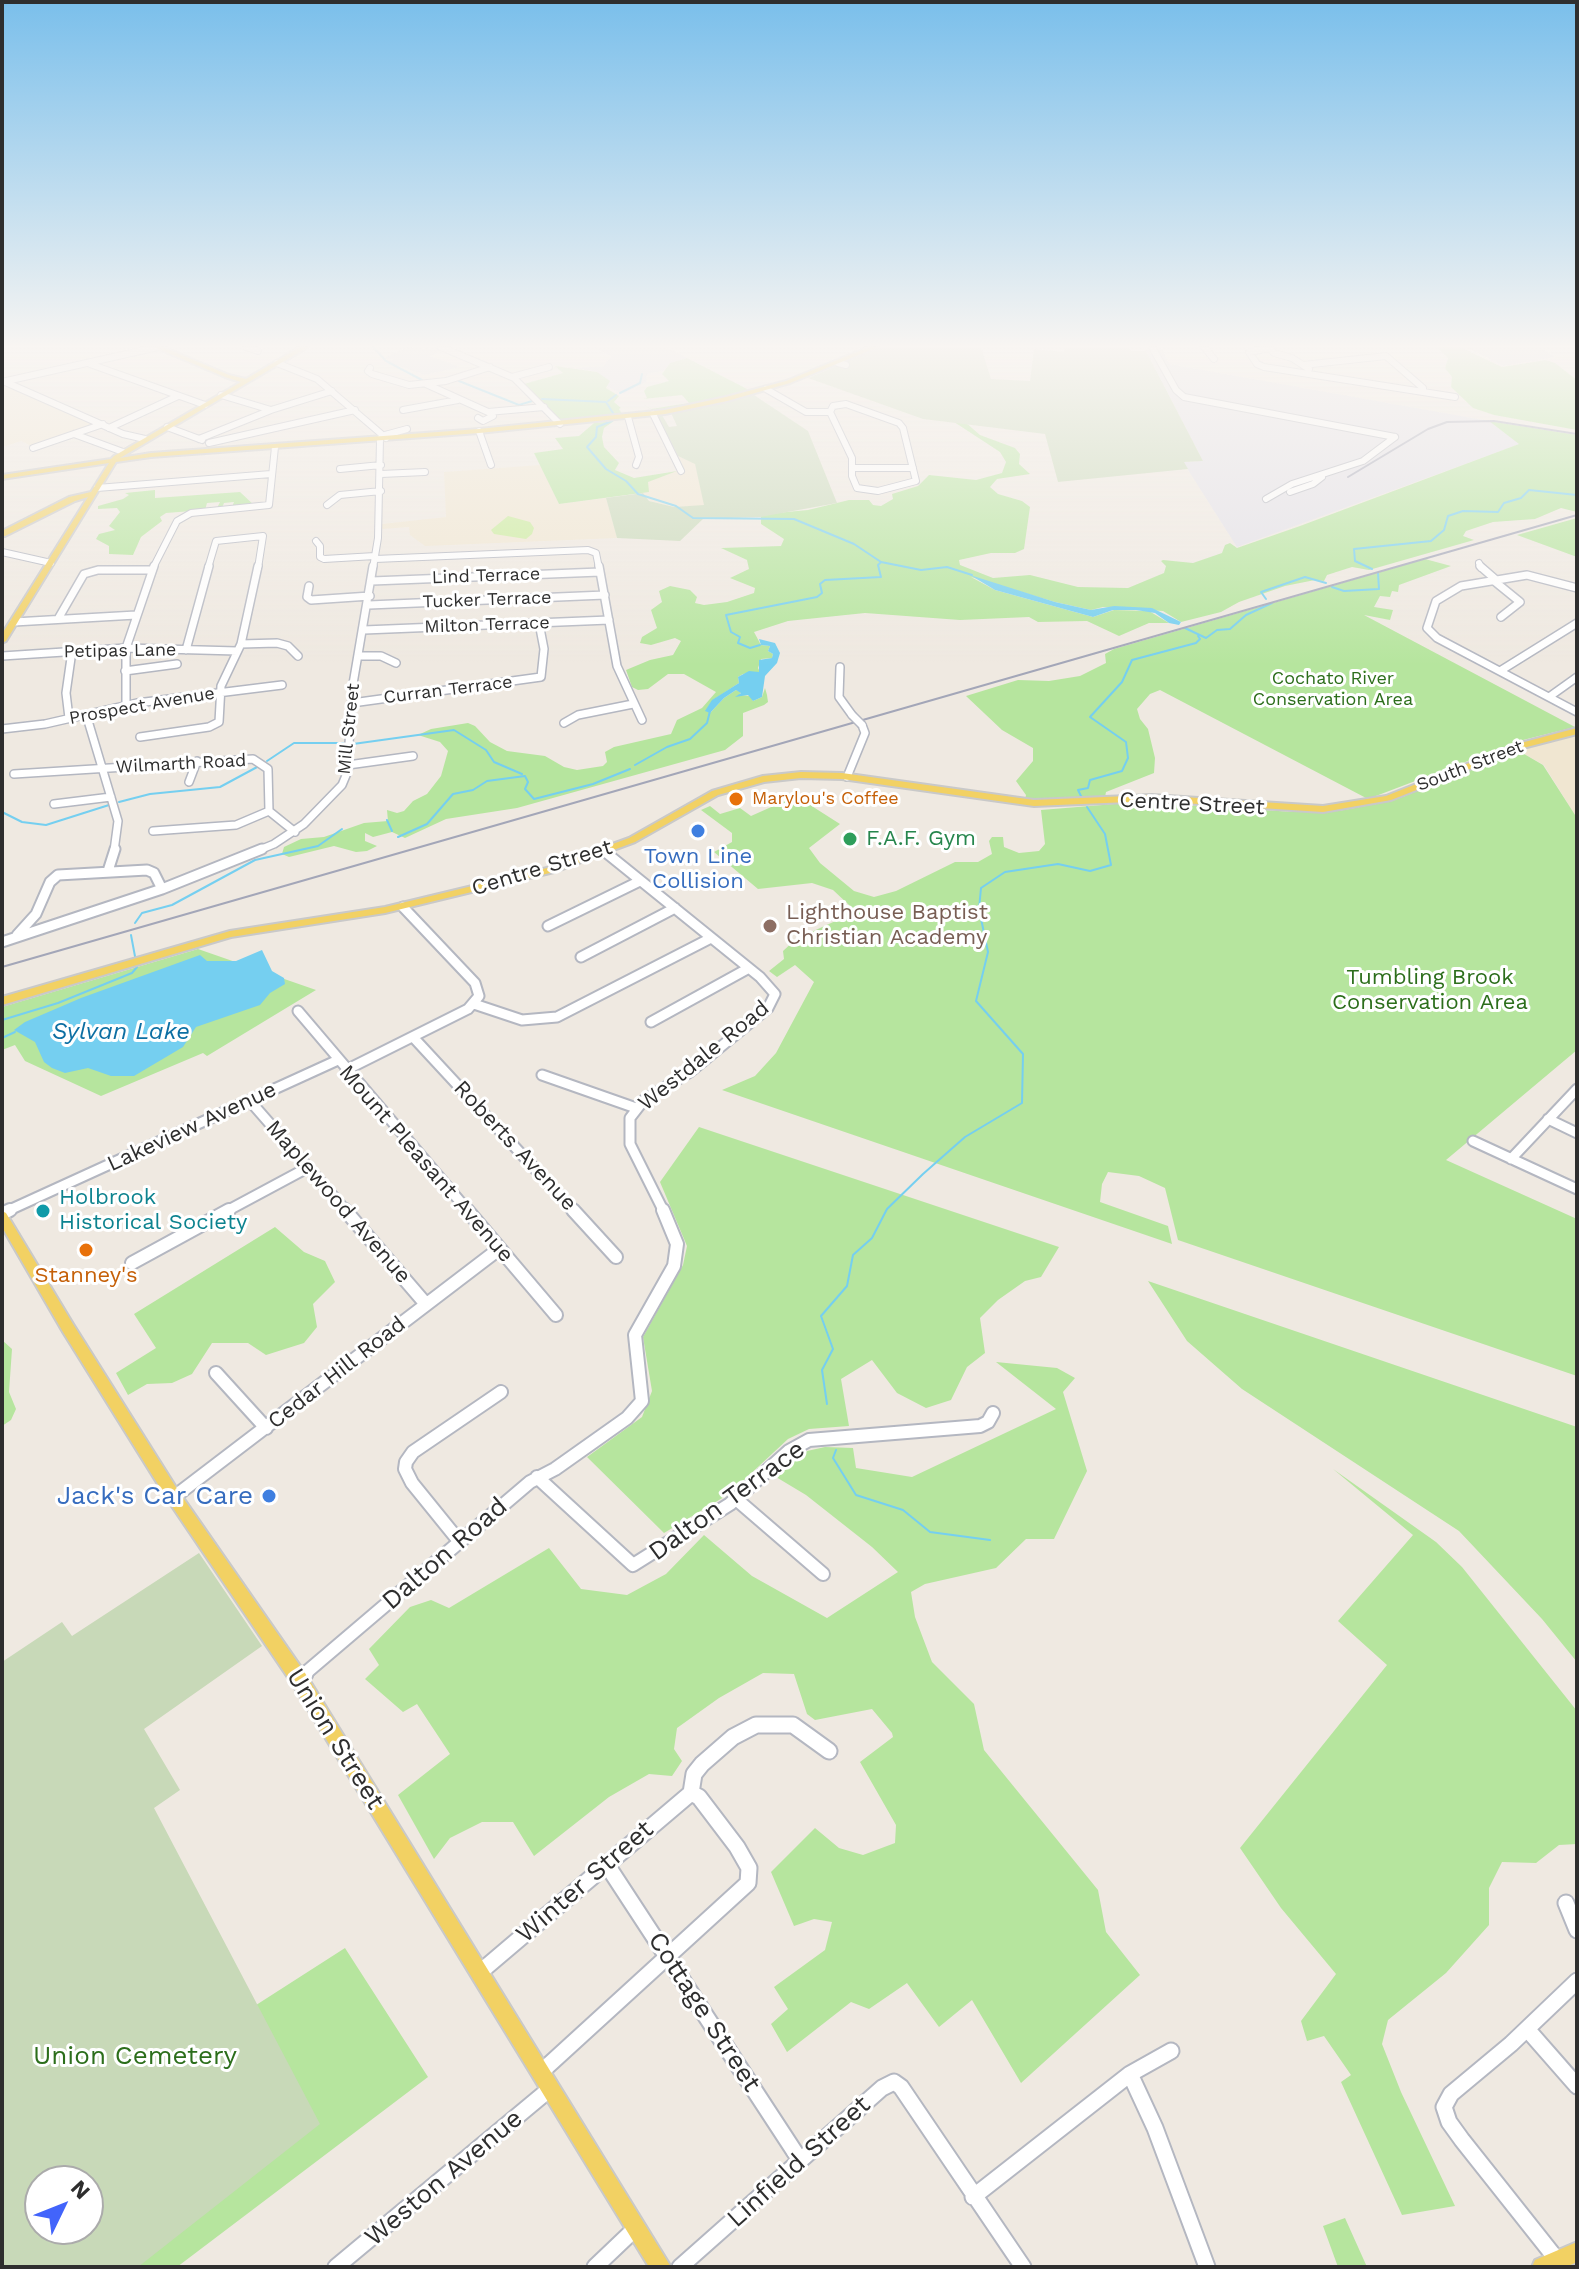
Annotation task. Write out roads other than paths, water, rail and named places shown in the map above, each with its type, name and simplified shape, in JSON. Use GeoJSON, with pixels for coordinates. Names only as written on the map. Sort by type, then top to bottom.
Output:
{"type":"FeatureCollection","features":[{"type":"Feature","properties":{"kind":"main road"},"geometry":{"type":"LineString","coordinates":[[2,641],[113,461],[124,453]]}},
{"type":"Feature","properties":{"kind":"main road"},"geometry":{"type":"LineString","coordinates":[[127,453],[137,457]]}},
{"type":"Feature","properties":{"kind":"main road"},"geometry":{"type":"LineString","coordinates":[[2,477],[185,453]]}},
{"type":"Feature","properties":{"kind":"main road"},"geometry":{"type":"LineString","coordinates":[[2,534],[96,490]]}},
{"type":"Feature","properties":{"kind":"main road","name":"South Street"},"geometry":{"type":"LineString","coordinates":[[1365,804],[1399,794],[1526,744],[1577,731]]}},
{"type":"Feature","properties":{"kind":"main road","name":"Centre Street"},"geometry":{"type":"LineString","coordinates":[[2,1001],[248,930],[403,907],[550,870],[644,834],[704,798],[735,786],[787,776],[847,777],[1034,803],[1152,798],[1301,809],[1365,804]]}},
{"type":"Feature","properties":{"kind":"main road","name":"Union Street"},"geometry":{"type":"LineString","coordinates":[[2,1215],[68,1328],[174,1497],[299,1679],[661,2267]]}},
{"type":"Feature","properties":{"kind":"street"},"geometry":{"type":"LineString","coordinates":[[126,705],[126,648],[152,570],[177,521],[184,515],[268,506],[274,453]]}},
{"type":"Feature","properties":{"kind":"street","name":"Mill Street"},"geometry":{"type":"LineString","coordinates":[[3,940],[162,889],[257,851],[295,832],[342,785],[348,765],[352,703],[370,600],[382,453]]}},
{"type":"Feature","properties":{"kind":"street"},"geometry":{"type":"LineString","coordinates":[[487,453],[491,465]]}},
{"type":"Feature","properties":{"kind":"street"},"geometry":{"type":"LineString","coordinates":[[636,465],[638,453]]}},
{"type":"Feature","properties":{"kind":"street"},"geometry":{"type":"LineString","coordinates":[[672,453],[681,471]]}},
{"type":"Feature","properties":{"kind":"street"},"geometry":{"type":"LineString","coordinates":[[850,453],[852,472],[859,489],[876,492],[912,484],[916,480],[909,453]]}},
{"type":"Feature","properties":{"kind":"street"},"geometry":{"type":"LineString","coordinates":[[1323,475],[1312,485],[1266,499],[1292,484],[1365,460],[1374,453]]}},
{"type":"Feature","properties":{"kind":"street"},"geometry":{"type":"LineString","coordinates":[[340,469],[425,472]]}},
{"type":"Feature","properties":{"kind":"street"},"geometry":{"type":"LineString","coordinates":[[852,472],[914,471]]}},
{"type":"Feature","properties":{"kind":"street"},"geometry":{"type":"LineString","coordinates":[[96,490],[271,474]]}},
{"type":"Feature","properties":{"kind":"street"},"geometry":{"type":"LineString","coordinates":[[327,505],[332,498],[342,495],[381,491]]}},
{"type":"Feature","properties":{"kind":"street"},"geometry":{"type":"LineString","coordinates":[[140,737],[217,724],[220,718],[220,692],[239,648],[264,539],[259,535],[216,541],[186,650]]}},
{"type":"Feature","properties":{"kind":"street"},"geometry":{"type":"LineString","coordinates":[[316,541],[320,546],[320,557],[325,559],[593,551],[598,557],[617,666],[642,720]]}},
{"type":"Feature","properties":{"kind":"street"},"geometry":{"type":"LineString","coordinates":[[2,552],[51,563]]}},
{"type":"Feature","properties":{"kind":"street"},"geometry":{"type":"LineString","coordinates":[[1479,563],[1481,569],[1520,602],[1501,617]]}},
{"type":"Feature","properties":{"kind":"street"},"geometry":{"type":"LineString","coordinates":[[58,619],[84,574],[98,570],[152,570]]}},
{"type":"Feature","properties":{"kind":"street","name":"Lind Terrace"},"geometry":{"type":"LineString","coordinates":[[372,581],[600,572]]}},
{"type":"Feature","properties":{"kind":"street"},"geometry":{"type":"LineString","coordinates":[[1577,588],[1535,575],[1458,586],[1436,602],[1427,628],[1434,637],[1577,712]]}},
{"type":"Feature","properties":{"kind":"street","name":"Tucker Terrace"},"geometry":{"type":"LineString","coordinates":[[309,586],[307,597],[311,600],[605,595]]}},
{"type":"Feature","properties":{"kind":"street"},"geometry":{"type":"LineString","coordinates":[[14,622],[136,615]]}},
{"type":"Feature","properties":{"kind":"street","name":"Milton Terrace"},"geometry":{"type":"LineString","coordinates":[[364,630],[609,620]]}},
{"type":"Feature","properties":{"kind":"street","name":"Curran Terrace"},"geometry":{"type":"LineString","coordinates":[[352,703],[543,676],[539,623]]}},
{"type":"Feature","properties":{"kind":"street"},"geometry":{"type":"LineString","coordinates":[[1500,671],[1577,623]]}},
{"type":"Feature","properties":{"kind":"street","name":"Petipas Lane"},"geometry":{"type":"LineString","coordinates":[[2,656],[126,648],[239,648],[277,643],[298,656]]}},
{"type":"Feature","properties":{"kind":"street"},"geometry":{"type":"LineString","coordinates":[[69,718],[66,693],[72,651]]}},
{"type":"Feature","properties":{"kind":"street"},"geometry":{"type":"LineString","coordinates":[[359,656],[381,656],[396,663]]}},
{"type":"Feature","properties":{"kind":"street"},"geometry":{"type":"LineString","coordinates":[[125,671],[177,664]]}},
{"type":"Feature","properties":{"kind":"street"},"geometry":{"type":"LineString","coordinates":[[840,667],[839,699],[862,725],[865,733],[847,777]]}},
{"type":"Feature","properties":{"kind":"street"},"geometry":{"type":"LineString","coordinates":[[1549,697],[1577,677]]}},
{"type":"Feature","properties":{"kind":"street","name":"Prospect Avenue"},"geometry":{"type":"LineString","coordinates":[[2,729],[126,705],[282,685]]}},
{"type":"Feature","properties":{"kind":"street"},"geometry":{"type":"LineString","coordinates":[[564,723],[578,715],[633,704]]}},
{"type":"Feature","properties":{"kind":"street"},"geometry":{"type":"LineString","coordinates":[[86,714],[119,828],[108,871]]}},
{"type":"Feature","properties":{"kind":"street"},"geometry":{"type":"LineString","coordinates":[[348,765],[413,756]]}},
{"type":"Feature","properties":{"kind":"street","name":"Wilmarth Road"},"geometry":{"type":"LineString","coordinates":[[14,774],[244,759],[262,762],[268,769],[269,811]]}},
{"type":"Feature","properties":{"kind":"street"},"geometry":{"type":"LineString","coordinates":[[189,782],[197,761]]}},
{"type":"Feature","properties":{"kind":"street"},"geometry":{"type":"LineString","coordinates":[[54,804],[111,797]]}},
{"type":"Feature","properties":{"kind":"street"},"geometry":{"type":"LineString","coordinates":[[153,831],[178,826],[236,825],[269,811],[295,832]]}},
{"type":"Feature","properties":{"kind":"street","name":"Westdale Road"},"geometry":{"type":"LineString","coordinates":[[597,1440],[631,1416],[640,1405],[643,1388],[635,1335],[671,1271],[677,1250],[675,1233],[629,1139],[629,1124],[636,1108],[649,1096],[690,1072],[772,1004],[773,989],[604,851]]}},
{"type":"Feature","properties":{"kind":"street"},"geometry":{"type":"LineString","coordinates":[[17,937],[36,914],[55,877],[108,871],[152,871],[162,889]]}},
{"type":"Feature","properties":{"kind":"street"},"geometry":{"type":"LineString","coordinates":[[548,926],[640,881]]}},
{"type":"Feature","properties":{"kind":"street"},"geometry":{"type":"LineString","coordinates":[[346,1070],[474,1004],[479,994],[475,983],[403,907]]}},
{"type":"Feature","properties":{"kind":"street"},"geometry":{"type":"LineString","coordinates":[[581,957],[675,908]]}},
{"type":"Feature","properties":{"kind":"street"},"geometry":{"type":"LineString","coordinates":[[474,1004],[522,1020],[557,1017],[711,938]]}},
{"type":"Feature","properties":{"kind":"street"},"geometry":{"type":"LineString","coordinates":[[651,1022],[749,968]]}},
{"type":"Feature","properties":{"kind":"street","name":"Mount Pleasant Avenue"},"geometry":{"type":"LineString","coordinates":[[298,1011],[556,1315]]}},
{"type":"Feature","properties":{"kind":"street","name":"Roberts Avenue"},"geometry":{"type":"LineString","coordinates":[[413,1037],[616,1257]]}},
{"type":"Feature","properties":{"kind":"street","name":"Lakeview Avenue"},"geometry":{"type":"LineString","coordinates":[[2,1215],[338,1060]]}},
{"type":"Feature","properties":{"kind":"street"},"geometry":{"type":"LineString","coordinates":[[542,1075],[636,1108]]}},
{"type":"Feature","properties":{"kind":"street"},"geometry":{"type":"LineString","coordinates":[[1511,1159],[1577,1089]]}},
{"type":"Feature","properties":{"kind":"street","name":"Maplewood Avenue"},"geometry":{"type":"LineString","coordinates":[[250,1101],[425,1303]]}},
{"type":"Feature","properties":{"kind":"street"},"geometry":{"type":"LineString","coordinates":[[1548,1119],[1577,1133]]}},
{"type":"Feature","properties":{"kind":"street"},"geometry":{"type":"LineString","coordinates":[[1473,1141],[1577,1189]]}},
{"type":"Feature","properties":{"kind":"street"},"geometry":{"type":"LineString","coordinates":[[132,1263],[307,1168]]}},
{"type":"Feature","properties":{"kind":"street","name":"Cedar Hill Road"},"geometry":{"type":"LineString","coordinates":[[174,1497],[499,1249]]}},
{"type":"Feature","properties":{"kind":"street"},"geometry":{"type":"LineString","coordinates":[[216,1373],[266,1428]]}},
{"type":"Feature","properties":{"kind":"street"},"geometry":{"type":"LineString","coordinates":[[459,1541],[412,1483],[406,1472],[406,1462],[443,1430],[501,1392]]}},
{"type":"Feature","properties":{"kind":"street","name":"Dalton Terrace"},"geometry":{"type":"LineString","coordinates":[[537,1477],[633,1565],[736,1499],[789,1451],[809,1440],[980,1426],[988,1422],[993,1413]]}},
{"type":"Feature","properties":{"kind":"street","name":"Dalton Road"},"geometry":{"type":"LineString","coordinates":[[299,1679],[537,1477],[555,1469],[597,1440]]}},
{"type":"Feature","properties":{"kind":"street"},"geometry":{"type":"LineString","coordinates":[[736,1499],[823,1574]]}},
{"type":"Feature","properties":{"kind":"street"},"geometry":{"type":"LineString","coordinates":[[541,2072],[739,1893],[750,1878],[749,1868],[737,1847],[699,1797],[691,1793],[694,1774],[702,1764],[733,1737],[756,1725],[793,1725],[829,1751]]}},
{"type":"Feature","properties":{"kind":"street","name":"Winter Street"},"geometry":{"type":"LineString","coordinates":[[479,1973],[607,1865],[678,1800],[691,1793]]}},
{"type":"Feature","properties":{"kind":"street","name":"Cottage Street"},"geometry":{"type":"LineString","coordinates":[[607,1865],[800,2160]]}},
{"type":"Feature","properties":{"kind":"street"},"geometry":{"type":"LineString","coordinates":[[1566,1903],[1577,1930]]}},
{"type":"Feature","properties":{"kind":"street"},"geometry":{"type":"LineString","coordinates":[[1559,2260],[1462,2140],[1449,2122],[1444,2107],[1451,2094],[1577,1981]]}},
{"type":"Feature","properties":{"kind":"street"},"geometry":{"type":"LineString","coordinates":[[1527,2029],[1577,2086]]}},
{"type":"Feature","properties":{"kind":"street"},"geometry":{"type":"LineString","coordinates":[[973,2197],[1130,2074],[1171,2051]]}},
{"type":"Feature","properties":{"kind":"street"},"geometry":{"type":"LineString","coordinates":[[1130,2074],[1155,2128],[1207,2267]]}},
{"type":"Feature","properties":{"kind":"street","name":"Linfield Street"},"geometry":{"type":"LineString","coordinates":[[680,2267],[882,2088],[894,2082],[901,2087],[1023,2267]]}},
{"type":"Feature","properties":{"kind":"street","name":"Weston Avenue"},"geometry":{"type":"LineString","coordinates":[[336,2267],[551,2088]]}},
{"type":"Feature","properties":{"kind":"street"},"geometry":{"type":"LineString","coordinates":[[595,2267],[637,2227]]}},
{"type":"Feature","properties":{"kind":"water"},"geometry":{"type":"Polygon","coordinates":[[[970,575],[1055,602],[1091,610],[1114,606],[1152,608],[1181,622],[1179,625],[1169,623],[1155,613],[1136,610],[1113,610],[1093,617],[995,590],[970,575]]]}},
{"type":"Feature","properties":{"kind":"water"},"geometry":{"type":"Polygon","coordinates":[[[759,639],[775,643],[780,653],[777,663],[765,676],[762,697],[753,701],[748,695],[735,697],[741,693],[736,690],[710,713],[705,711],[712,700],[739,683],[738,677],[749,671],[759,672],[759,660],[772,658],[773,654],[768,651],[770,646],[761,645],[759,639]]]}},
{"type":"Feature","properties":{"kind":"water","name":"Sylvan Lake"},"geometry":{"type":"Polygon","coordinates":[[[262,950],[272,971],[284,978],[285,984],[270,993],[260,1005],[196,1027],[183,1047],[134,1076],[111,1076],[88,1068],[65,1073],[44,1062],[35,1042],[14,1030],[25,1022],[81,998],[200,955],[207,961],[236,961],[262,950]]]}},
{"type":"Feature","properties":{"kind":"waterway"},"geometry":{"type":"LineString","coordinates":[[592,453],[606,469],[626,481],[638,494],[676,506],[693,518],[794,519],[854,544],[881,562]]}},
{"type":"Feature","properties":{"kind":"waterway"},"geometry":{"type":"LineString","coordinates":[[1372,569],[1355,561],[1354,549],[1431,541],[1444,530],[1448,516],[1463,511],[1498,512],[1504,503],[1521,498],[1529,490],[1577,495]]}},
{"type":"Feature","properties":{"kind":"waterway"},"geometry":{"type":"LineString","coordinates":[[760,645],[750,648],[738,643],[740,637],[731,632],[726,615],[817,597],[822,593],[820,584],[825,580],[881,577],[878,565],[881,562]]}},
{"type":"Feature","properties":{"kind":"waterway"},"geometry":{"type":"LineString","coordinates":[[881,562],[921,570],[947,567],[972,575]]}},
{"type":"Feature","properties":{"kind":"waterway"},"geometry":{"type":"LineString","coordinates":[[1332,587],[1344,591],[1379,589],[1378,573]]}},
{"type":"Feature","properties":{"kind":"waterway"},"geometry":{"type":"LineString","coordinates":[[1266,599],[1261,592],[1305,577],[1326,583]]}},
{"type":"Feature","properties":{"kind":"waterway"},"geometry":{"type":"LineString","coordinates":[[1185,628],[1206,638],[1217,630],[1230,629],[1246,615],[1272,603]]}},
{"type":"Feature","properties":{"kind":"waterway"},"geometry":{"type":"LineString","coordinates":[[1082,798],[1078,790],[1088,788],[1090,780],[1122,771],[1128,758],[1126,742],[1090,717],[1122,682],[1132,660],[1196,643],[1200,639],[1198,636]]}},
{"type":"Feature","properties":{"kind":"waterway"},"geometry":{"type":"LineString","coordinates":[[635,765],[667,747],[690,739],[707,723],[710,711]]}},
{"type":"Feature","properties":{"kind":"waterway"},"geometry":{"type":"LineString","coordinates":[[353,744],[454,730],[486,750],[494,762],[522,774]]}},
{"type":"Feature","properties":{"kind":"waterway"},"geometry":{"type":"LineString","coordinates":[[267,761],[294,743],[343,743]]}},
{"type":"Feature","properties":{"kind":"waterway"},"geometry":{"type":"LineString","coordinates":[[119,802],[150,794],[220,787],[259,766]]}},
{"type":"Feature","properties":{"kind":"waterway"},"geometry":{"type":"LineString","coordinates":[[398,837],[427,824],[453,794],[473,790],[487,781],[525,776],[528,782],[525,789],[534,799],[593,784],[630,769]]}},
{"type":"Feature","properties":{"kind":"waterway"},"geometry":{"type":"LineString","coordinates":[[2,812],[22,822],[46,825],[109,805]]}},
{"type":"Feature","properties":{"kind":"waterway"},"geometry":{"type":"LineString","coordinates":[[827,1404],[822,1370],[833,1349],[821,1316],[847,1286],[853,1255],[872,1238],[887,1209],[923,1174],[965,1137],[1022,1103],[1023,1054],[976,1001],[988,952],[979,909],[981,888],[1005,872],[1058,864],[1090,871],[1111,865],[1105,834],[1087,807]]}},
{"type":"Feature","properties":{"kind":"waterway"},"geometry":{"type":"LineString","coordinates":[[387,820],[392,831]]}},
{"type":"Feature","properties":{"kind":"waterway"},"geometry":{"type":"LineString","coordinates":[[135,923],[142,913],[172,905],[255,860],[318,846],[342,829]]}},
{"type":"Feature","properties":{"kind":"waterway"},"geometry":{"type":"LineString","coordinates":[[2,1020],[58,1003],[132,973],[137,967],[131,935]]}},
{"type":"Feature","properties":{"kind":"waterway"},"geometry":{"type":"LineString","coordinates":[[2,1038],[15,1032]]}},
{"type":"Feature","properties":{"kind":"waterway"},"geometry":{"type":"LineString","coordinates":[[836,1450],[833,1458],[856,1495],[903,1510],[930,1532],[990,1540]]}},
{"type":"Feature","properties":{"kind":"railway"},"geometry":{"type":"LineString","coordinates":[[1348,477],[1388,453]]}},
{"type":"Feature","properties":{"kind":"railway"},"geometry":{"type":"LineString","coordinates":[[2,967],[1577,515]]}},
{"type":"Feature","properties":{"kind":"place","name":"Marylou's Coffee"},"geometry":{"type":"Point","coordinates":[736,799]}},
{"type":"Feature","properties":{"kind":"place","name":"Town Line Collision"},"geometry":{"type":"Point","coordinates":[698,831]}},
{"type":"Feature","properties":{"kind":"place","name":"F.A.F. Gym"},"geometry":{"type":"Point","coordinates":[850,839]}},
{"type":"Feature","properties":{"kind":"place","name":"Lighthouse Baptist Christian Academy"},"geometry":{"type":"Point","coordinates":[770,926]}},
{"type":"Feature","properties":{"kind":"place","name":"Holbrook Historical Society"},"geometry":{"type":"Point","coordinates":[43,1211]}},
{"type":"Feature","properties":{"kind":"place","name":"Stanney's"},"geometry":{"type":"Point","coordinates":[86,1250]}},
{"type":"Feature","properties":{"kind":"place","name":"Jack's Car Care"},"geometry":{"type":"Point","coordinates":[269,1496]}},
{"type":"Feature","properties":{"kind":"park label","name":"Cochato River Conservation Area"},"geometry":{"type":"Point","coordinates":[1333,689]}},
{"type":"Feature","properties":{"kind":"park label","name":"Tumbling Brook Conservation Area"},"geometry":{"type":"Point","coordinates":[1430,990]}},
{"type":"Feature","properties":{"kind":"park label","name":"Union Cemetery"},"geometry":{"type":"Point","coordinates":[135,2056]}}]}
